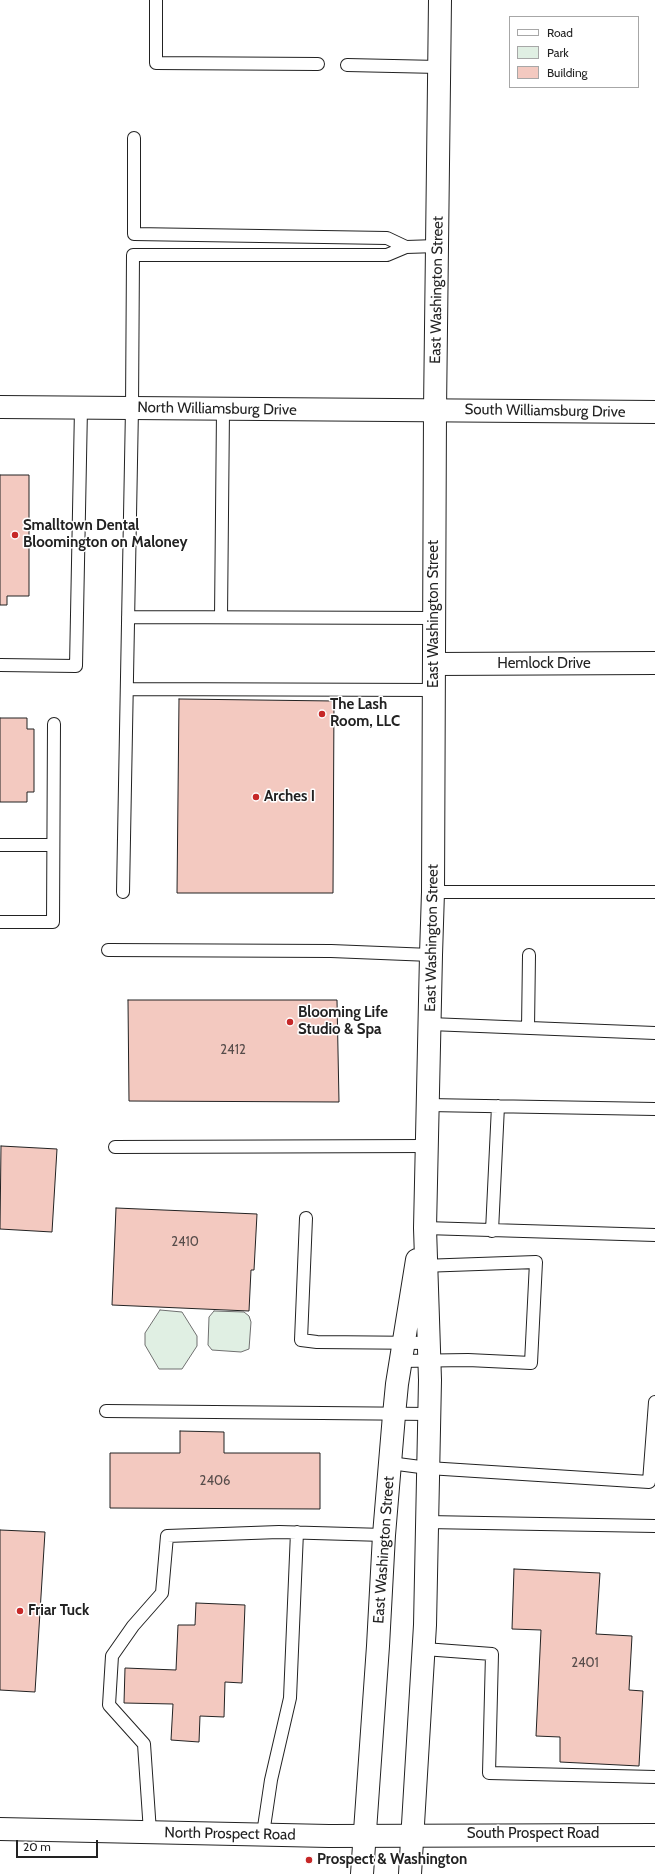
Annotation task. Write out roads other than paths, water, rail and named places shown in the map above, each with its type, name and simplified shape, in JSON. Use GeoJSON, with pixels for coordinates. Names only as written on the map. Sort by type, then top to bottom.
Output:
{"type":"FeatureCollection","features":[{"type":"Feature","properties":{"kind":"main road","name":"East Washington Street"},"geometry":{"type":"LineString","coordinates":[[362,1874],[378,1654],[384,1534],[394,1415],[402,1352],[421,1266],[425,1228],[430,1024],[430,955],[433,892],[435,410],[440,0]]}},
{"type":"Feature","properties":{"kind":"main road","name":"North Williamsburg Drive"},"geometry":{"type":"LineString","coordinates":[[0,407],[223,410],[435,410]]}},
{"type":"Feature","properties":{"kind":"main road","name":"South Williamsburg Drive"},"geometry":{"type":"LineString","coordinates":[[435,410],[655,412]]}},
{"type":"Feature","properties":{"kind":"main road","name":"Hemlock Drive"},"geometry":{"type":"LineString","coordinates":[[434,664],[655,663]]}},
{"type":"Feature","properties":{"kind":"main road","name":"East Washington Street"},"geometry":{"type":"LineString","coordinates":[[410,1874],[424,1649],[430,1414],[430,1352],[421,1266]]}},
{"type":"Feature","properties":{"kind":"main road","name":"North Prospect Road"},"geometry":{"type":"LineString","coordinates":[[0,1829],[365,1836],[412,1835]]}},
{"type":"Feature","properties":{"kind":"main road","name":"South Prospect Road"},"geometry":{"type":"LineString","coordinates":[[412,1835],[655,1835]]}},
{"type":"Feature","properties":{"kind":"lane"},"geometry":{"type":"LineString","coordinates":[[156,0],[156,63],[318,64]]}},
{"type":"Feature","properties":{"kind":"lane"},"geometry":{"type":"LineString","coordinates":[[347,65],[439,67]]}},
{"type":"Feature","properties":{"kind":"lane"},"geometry":{"type":"LineString","coordinates":[[134,138],[134,234],[387,238],[406,247]]}},
{"type":"Feature","properties":{"kind":"lane"},"geometry":{"type":"LineString","coordinates":[[123,892],[132,408],[133,255],[387,255],[406,247],[437,246]]}},
{"type":"Feature","properties":{"kind":"lane"},"geometry":{"type":"LineString","coordinates":[[0,665],[76,666],[81,408]]}},
{"type":"Feature","properties":{"kind":"lane"},"geometry":{"type":"LineString","coordinates":[[221,617],[223,410]]}},
{"type":"Feature","properties":{"kind":"lane"},"geometry":{"type":"LineString","coordinates":[[128,617],[434,618]]}},
{"type":"Feature","properties":{"kind":"lane"},"geometry":{"type":"LineString","coordinates":[[127,689],[434,690]]}},
{"type":"Feature","properties":{"kind":"lane"},"geometry":{"type":"LineString","coordinates":[[0,922],[53,922],[54,724]]}},
{"type":"Feature","properties":{"kind":"lane"},"geometry":{"type":"LineString","coordinates":[[0,845],[53,846]]}},
{"type":"Feature","properties":{"kind":"lane"},"geometry":{"type":"LineString","coordinates":[[433,892],[655,892]]}},
{"type":"Feature","properties":{"kind":"lane"},"geometry":{"type":"LineString","coordinates":[[108,950],[331,951],[430,955]]}},
{"type":"Feature","properties":{"kind":"lane"},"geometry":{"type":"LineString","coordinates":[[528,1028],[529,955]]}},
{"type":"Feature","properties":{"kind":"lane"},"geometry":{"type":"LineString","coordinates":[[430,1024],[655,1033]]}},
{"type":"Feature","properties":{"kind":"lane"},"geometry":{"type":"LineString","coordinates":[[428,1105],[655,1110]]}},
{"type":"Feature","properties":{"kind":"lane"},"geometry":{"type":"LineString","coordinates":[[492,1231],[498,1106]]}},
{"type":"Feature","properties":{"kind":"lane"},"geometry":{"type":"LineString","coordinates":[[116,1146],[426,1146]]}},
{"type":"Feature","properties":{"kind":"lane"},"geometry":{"type":"LineString","coordinates":[[306,1218],[302,1340],[402,1352],[430,1352],[468,1360],[531,1363],[536,1262],[421,1266]]}},
{"type":"Feature","properties":{"kind":"lane"},"geometry":{"type":"LineString","coordinates":[[425,1228],[655,1235]]}},
{"type":"Feature","properties":{"kind":"lane"},"geometry":{"type":"LineString","coordinates":[[402,1352],[430,1352]]}},
{"type":"Feature","properties":{"kind":"lane"},"geometry":{"type":"LineString","coordinates":[[390,1463],[428,1468],[649,1482],[655,1402]]}},
{"type":"Feature","properties":{"kind":"lane"},"geometry":{"type":"LineString","coordinates":[[106,1411],[394,1415],[430,1414]]}},
{"type":"Feature","properties":{"kind":"lane"},"geometry":{"type":"LineString","coordinates":[[427,1522],[655,1526]]}},
{"type":"Feature","properties":{"kind":"lane"},"geometry":{"type":"LineString","coordinates":[[263,1834],[271,1780],[290,1698],[297,1532]]}},
{"type":"Feature","properties":{"kind":"lane"},"geometry":{"type":"LineString","coordinates":[[150,1832],[144,1744],[109,1705],[112,1656],[133,1626],[162,1593],[167,1536],[297,1532],[384,1534]]}},
{"type":"Feature","properties":{"kind":"lane"},"geometry":{"type":"LineString","coordinates":[[424,1649],[492,1654],[489,1773],[655,1777]]}},
{"type":"Feature","properties":{"kind":"place","name":"Smalltown Dental Bloomington on Maloney"},"geometry":{"type":"Point","coordinates":[15,535]}},
{"type":"Feature","properties":{"kind":"place","name":"The Lash Room, LLC"},"geometry":{"type":"Point","coordinates":[322,714]}},
{"type":"Feature","properties":{"kind":"place","name":"Arches I"},"geometry":{"type":"Point","coordinates":[256,797]}},
{"type":"Feature","properties":{"kind":"place","name":"Blooming Life Studio & Spa"},"geometry":{"type":"Point","coordinates":[290,1022]}},
{"type":"Feature","properties":{"kind":"place","name":"Friar Tuck"},"geometry":{"type":"Point","coordinates":[20,1611]}},
{"type":"Feature","properties":{"kind":"place","name":"Prospect & Washington"},"geometry":{"type":"Point","coordinates":[309,1860]}}]}
